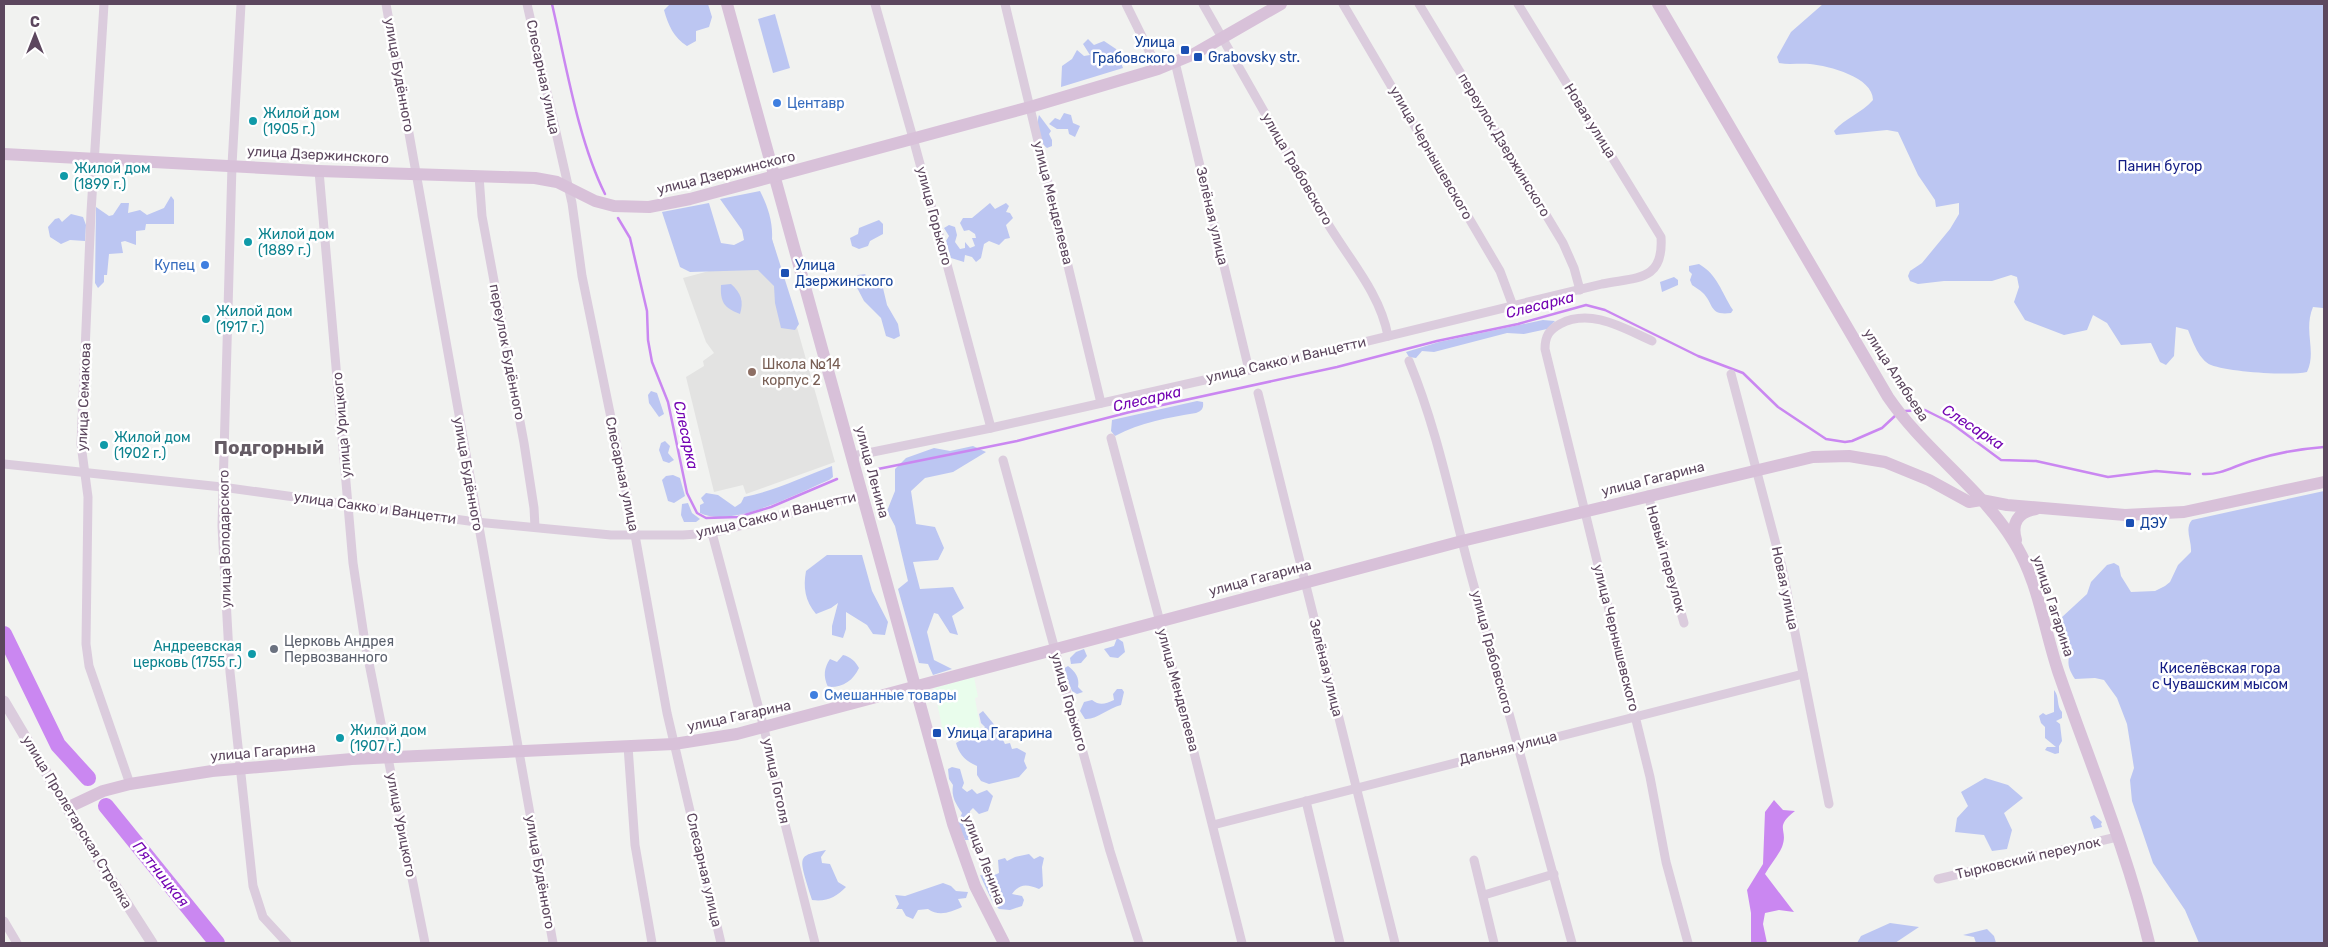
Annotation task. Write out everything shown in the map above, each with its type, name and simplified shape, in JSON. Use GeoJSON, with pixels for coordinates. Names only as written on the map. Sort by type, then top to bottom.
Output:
{"type":"FeatureCollection","features":[{"type":"Feature","properties":{"kind":"main road","name":"улица Ленина"},"geometry":{"type":"LineString","coordinates":[[727,4],[959,842],[975,886],[1004,943]]}},
{"type":"Feature","properties":{"kind":"main road","name":"улица Дзержинского"},"geometry":{"type":"LineString","coordinates":[[4,154],[319,171],[535,178],[568,186],[603,204],[649,207],[690,199],[775,177],[1030,107],[1158,69],[1222,38],[1281,4]]}},
{"type":"Feature","properties":{"kind":"main road","name":"улица Алябьева"},"geometry":{"type":"LineString","coordinates":[[1658,4],[1888,396],[1906,423],[1981,500]]}},
{"type":"Feature","properties":{"kind":"main road","name":"улица Гагарина"},"geometry":{"type":"LineString","coordinates":[[69,808],[104,791],[130,784],[180,775],[240,768],[388,758],[674,744],[764,728],[1160,620],[1462,541],[1757,469],[1813,457],[1849,456],[1885,462],[1929,480],[1969,502],[1981,500],[2004,526],[2019,550],[2034,589],[2058,671],[2136,894],[2149,943]]}},
{"type":"Feature","properties":{"kind":"main road"},"geometry":{"type":"LineString","coordinates":[[1929,480],[1936,480],[1942,477],[1946,471],[1945,464]]}},
{"type":"Feature","properties":{"kind":"main road"},"geometry":{"type":"LineString","coordinates":[[1981,500],[2042,508],[2125,515],[2164,514],[2197,510],[2324,482]]}},
{"type":"Feature","properties":{"kind":"main road"},"geometry":{"type":"LineString","coordinates":[[2019,550],[2014,531],[2017,519],[2026,511],[2042,508]]}},
{"type":"Feature","properties":{"kind":"street","name":"улица Семакова"},"geometry":{"type":"LineString","coordinates":[[104,4],[81,444],[88,488],[86,652],[89,666],[130,784]]}},
{"type":"Feature","properties":{"kind":"street","name":"улица Володарского"},"geometry":{"type":"LineString","coordinates":[[241,4],[232,165],[222,487],[225,599],[240,768],[256,898],[264,917],[287,943]]}},
{"type":"Feature","properties":{"kind":"street","name":"улица Будённого"},"geometry":{"type":"LineString","coordinates":[[386,4],[476,522],[552,943]]}},
{"type":"Feature","properties":{"kind":"street","name":"Слесарная улица"},"geometry":{"type":"LineString","coordinates":[[527,4],[568,186],[582,276],[635,535],[674,744],[721,943]]}},
{"type":"Feature","properties":{"kind":"street","name":"улица Горького"},"geometry":{"type":"LineString","coordinates":[[875,4],[914,138],[991,428]]}},
{"type":"Feature","properties":{"kind":"street","name":"улица Менделеева"},"geometry":{"type":"LineString","coordinates":[[1005,4],[1101,403]]}},
{"type":"Feature","properties":{"kind":"street"},"geometry":{"type":"LineString","coordinates":[[1126,4],[1158,69]]}},
{"type":"Feature","properties":{"kind":"street","name":"улица Грабовского"},"geometry":{"type":"LineString","coordinates":[[1203,4],[1326,220],[1374,297],[1386,324],[1388,336]]}},
{"type":"Feature","properties":{"kind":"street","name":"улица Чернышевского"},"geometry":{"type":"LineString","coordinates":[[1343,4],[1500,271],[1513,306]]}},
{"type":"Feature","properties":{"kind":"street","name":"переулок Дзержинского"},"geometry":{"type":"LineString","coordinates":[[1419,4],[1562,243],[1574,268],[1580,290]]}},
{"type":"Feature","properties":{"kind":"street","name":"Новая улица"},"geometry":{"type":"LineString","coordinates":[[1518,4],[1661,237]]}},
{"type":"Feature","properties":{"kind":"street","name":"Зелёная улица"},"geometry":{"type":"LineString","coordinates":[[1175,62],[1249,370]]}},
{"type":"Feature","properties":{"kind":"street","name":"улица Урицкого"},"geometry":{"type":"LineString","coordinates":[[319,171],[348,505],[349,538],[360,612],[425,943]]}},
{"type":"Feature","properties":{"kind":"street","name":"переулок Будённого"},"geometry":{"type":"LineString","coordinates":[[479,176],[482,216],[526,452],[535,527]]}},
{"type":"Feature","properties":{"kind":"street","name":"улица Сакко и Ванцетти"},"geometry":{"type":"LineString","coordinates":[[852,456],[991,428],[1249,370],[1647,275],[1656,267],[1660,260],[1661,237]]}},
{"type":"Feature","properties":{"kind":"street","name":"улица Чернышевского"},"geometry":{"type":"LineString","coordinates":[[1652,342],[1609,323],[1588,317],[1571,319],[1557,326],[1548,333],[1545,343],[1546,354],[1650,777],[1666,862],[1688,943]]}},
{"type":"Feature","properties":{"kind":"street","name":"улица Грабовского"},"geometry":{"type":"LineString","coordinates":[[1409,361],[1429,414],[1517,746],[1572,943]]}},
{"type":"Feature","properties":{"kind":"street","name":"Новая улица"},"geometry":{"type":"LineString","coordinates":[[1731,374],[1782,567],[1830,804]]}},
{"type":"Feature","properties":{"kind":"street","name":"Зелёная улица"},"geometry":{"type":"LineString","coordinates":[[1258,393],[1396,943]]}},
{"type":"Feature","properties":{"kind":"street","name":"улица Менделеева"},"geometry":{"type":"LineString","coordinates":[[1111,438],[1160,620],[1242,943]]}},
{"type":"Feature","properties":{"kind":"street","name":"улица Горького"},"geometry":{"type":"LineString","coordinates":[[1003,460],[1054,650],[1138,943]]}},
{"type":"Feature","properties":{"kind":"street","name":"улица Сакко и Ванцетти"},"geometry":{"type":"LineString","coordinates":[[4,464],[222,487],[476,522],[612,535],[683,536],[712,533],[863,495]]}},
{"type":"Feature","properties":{"kind":"street","name":"Новый переулок"},"geometry":{"type":"LineString","coordinates":[[1648,495],[1684,623]]}},
{"type":"Feature","properties":{"kind":"street","name":"улица Гоголя"},"geometry":{"type":"LineString","coordinates":[[712,533],[764,728],[783,816],[816,943]]}},
{"type":"Feature","properties":{"kind":"street","name":"Дальняя улица"},"geometry":{"type":"LineString","coordinates":[[1213,825],[1803,674]]}},
{"type":"Feature","properties":{"kind":"street","name":"улица Пролетарская Стрелка"},"geometry":{"type":"LineString","coordinates":[[4,701],[69,808],[89,845],[152,943]]}},
{"type":"Feature","properties":{"kind":"street"},"geometry":{"type":"LineString","coordinates":[[628,746],[635,845],[652,943]]}},
{"type":"Feature","properties":{"kind":"street"},"geometry":{"type":"LineString","coordinates":[[1306,801],[1340,943]]}},
{"type":"Feature","properties":{"kind":"street","name":"Тырковский переулок"},"geometry":{"type":"LineString","coordinates":[[1938,879],[2117,837]]}},
{"type":"Feature","properties":{"kind":"street"},"geometry":{"type":"LineString","coordinates":[[1474,860],[1494,943]]}},
{"type":"Feature","properties":{"kind":"street"},"geometry":{"type":"LineString","coordinates":[[1484,896],[1554,874]]}},
{"type":"Feature","properties":{"kind":"street"},"geometry":{"type":"LineString","coordinates":[[4,922],[17,943]]}},
{"type":"Feature","properties":{"kind":"shaded area","name":"Школа №14 корпус 2"},"geometry":{"type":"Polygon","coordinates":[[[772,239],[835,462],[746,494],[743,485],[714,492],[686,377],[704,366],[703,361],[714,353],[706,342],[683,278],[728,266],[772,239]]]}},
{"type":"Feature","properties":{"kind":"shaded area"},"geometry":{"type":"Polygon","coordinates":[[[974,677],[978,697],[975,698],[980,728],[955,737],[948,736],[942,727],[934,688],[974,677]]]}},
{"type":"Feature","properties":{"kind":"shaded area"},"geometry":{"type":"Polygon","coordinates":[[[1774,800],[1783,810],[1795,811],[1783,825],[1784,841],[1782,847],[1765,874],[1794,912],[1779,910],[1765,913],[1763,924],[1767,943],[1751,943],[1751,913],[1747,890],[1763,864],[1765,812],[1774,800]]]}},
{"type":"Feature","properties":{"kind":"green space"},"geometry":{"type":"Polygon","coordinates":[[[670,4],[708,4],[712,17],[709,27],[696,31],[696,41],[687,46],[675,35],[667,21],[664,10],[670,4]]]}},
{"type":"Feature","properties":{"kind":"green space","name":"Панин бугор"},"geometry":{"type":"Polygon","coordinates":[[[1823,4],[2324,4],[2324,310],[2323,308],[2313,307],[2310,316],[2311,356],[2307,372],[2287,374],[2259,373],[2231,370],[2211,365],[2200,355],[2188,330],[2176,327],[2174,356],[2166,365],[2160,362],[2151,343],[2121,345],[2107,323],[2093,315],[2087,330],[2064,335],[2025,320],[2014,302],[2019,287],[2017,277],[2011,275],[1992,281],[1944,281],[1918,284],[1910,281],[1908,276],[1910,271],[1922,263],[1950,229],[1959,214],[1959,203],[1936,207],[1935,200],[1918,175],[1898,132],[1887,130],[1836,135],[1834,131],[1838,126],[1864,109],[1873,100],[1871,92],[1866,85],[1849,74],[1828,67],[1810,64],[1779,63],[1777,57],[1791,32],[1823,4]]]}},
{"type":"Feature","properties":{"kind":"green space"},"geometry":{"type":"Polygon","coordinates":[[[775,14],[790,68],[773,73],[758,19],[775,14]]]}},
{"type":"Feature","properties":{"kind":"green space"},"geometry":{"type":"Polygon","coordinates":[[[1088,39],[1094,45],[1104,41],[1116,49],[1123,68],[1061,87],[1062,66],[1072,59],[1077,50],[1084,56],[1090,55],[1083,44],[1088,39]]]}},
{"type":"Feature","properties":{"kind":"green space"},"geometry":{"type":"Polygon","coordinates":[[[1064,113],[1071,115],[1073,123],[1080,126],[1075,137],[1069,134],[1068,129],[1057,129],[1049,124],[1055,118],[1060,120],[1064,113]]]}},
{"type":"Feature","properties":{"kind":"green space"},"geometry":{"type":"Polygon","coordinates":[[[1039,115],[1051,131],[1049,134],[1052,146],[1047,148],[1042,142],[1039,133],[1039,115]]]}},
{"type":"Feature","properties":{"kind":"green space"},"geometry":{"type":"Polygon","coordinates":[[[760,191],[772,227],[772,239],[799,324],[795,330],[781,328],[775,303],[774,286],[758,270],[690,272],[680,267],[662,212],[709,203],[721,243],[734,245],[744,240],[742,230],[720,199],[760,191]]]}},
{"type":"Feature","properties":{"kind":"green space"},"geometry":{"type":"Polygon","coordinates":[[[171,196],[174,200],[174,224],[146,224],[145,230],[136,231],[136,245],[125,241],[121,242],[123,253],[109,254],[107,275],[104,275],[104,282],[98,288],[95,283],[96,207],[109,216],[113,215],[121,203],[129,203],[128,213],[140,210],[147,215],[164,208],[171,196]]]}},
{"type":"Feature","properties":{"kind":"green space"},"geometry":{"type":"Polygon","coordinates":[[[990,203],[995,209],[1006,203],[1009,206],[1006,212],[1010,213],[1013,218],[1006,225],[1010,238],[1005,239],[999,245],[989,241],[984,244],[981,258],[976,262],[972,257],[965,255],[964,262],[951,258],[946,241],[949,236],[944,228],[949,225],[955,227],[957,235],[955,242],[960,249],[965,248],[965,242],[970,248],[975,246],[972,238],[976,238],[975,234],[969,230],[964,231],[960,223],[963,218],[972,218],[990,203]]]}},
{"type":"Feature","properties":{"kind":"green space"},"geometry":{"type":"Polygon","coordinates":[[[71,214],[83,217],[86,225],[85,241],[70,240],[61,244],[50,237],[48,227],[55,219],[59,218],[62,222],[71,214]]]}},
{"type":"Feature","properties":{"kind":"green space"},"geometry":{"type":"Polygon","coordinates":[[[879,220],[883,224],[883,234],[870,241],[868,246],[859,249],[852,246],[850,238],[858,234],[859,228],[879,220]]]}},
{"type":"Feature","properties":{"kind":"green space"},"geometry":{"type":"Polygon","coordinates":[[[1699,264],[1711,273],[1715,279],[1733,310],[1731,313],[1715,311],[1703,293],[1692,285],[1690,280],[1692,274],[1689,271],[1689,266],[1699,264]]]}},
{"type":"Feature","properties":{"kind":"green space"},"geometry":{"type":"Polygon","coordinates":[[[865,274],[872,282],[877,282],[883,288],[887,305],[898,324],[900,336],[894,339],[886,336],[881,318],[864,301],[853,280],[858,275],[865,274]]]}},
{"type":"Feature","properties":{"kind":"green space"},"geometry":{"type":"Polygon","coordinates":[[[1674,277],[1678,280],[1678,285],[1662,292],[1660,282],[1674,277]]]}},
{"type":"Feature","properties":{"kind":"green space"},"geometry":{"type":"Polygon","coordinates":[[[731,284],[741,298],[740,314],[727,307],[722,300],[721,285],[731,284]]]}},
{"type":"Feature","properties":{"kind":"green space"},"geometry":{"type":"Polygon","coordinates":[[[1543,320],[1555,321],[1547,329],[1524,334],[1507,333],[1434,352],[1422,351],[1416,358],[1409,357],[1406,352],[1439,342],[1543,320]]]}},
{"type":"Feature","properties":{"kind":"green space"},"geometry":{"type":"Polygon","coordinates":[[[651,391],[657,393],[664,414],[659,417],[649,403],[648,395],[651,391]]]}},
{"type":"Feature","properties":{"kind":"green space"},"geometry":{"type":"Polygon","coordinates":[[[1197,401],[1203,402],[1203,408],[1196,413],[1144,424],[1115,436],[1111,431],[1112,420],[1197,401]]]}},
{"type":"Feature","properties":{"kind":"green space"},"geometry":{"type":"Polygon","coordinates":[[[665,441],[670,446],[668,453],[674,460],[669,463],[663,461],[659,450],[661,443],[665,441]]]}},
{"type":"Feature","properties":{"kind":"green space"},"geometry":{"type":"Polygon","coordinates":[[[973,446],[986,452],[953,472],[925,478],[911,491],[916,524],[935,527],[944,548],[938,560],[913,562],[920,589],[953,587],[964,608],[952,616],[958,635],[950,633],[938,614],[934,613],[927,632],[934,660],[952,669],[933,675],[928,664],[919,663],[898,589],[908,581],[895,526],[887,511],[895,491],[895,469],[906,458],[934,448],[950,451],[973,446]]]}},
{"type":"Feature","properties":{"kind":"green space"},"geometry":{"type":"Polygon","coordinates":[[[832,466],[833,477],[829,480],[765,507],[729,516],[713,517],[700,513],[700,505],[704,503],[701,498],[706,493],[718,495],[735,507],[741,503],[744,497],[778,487],[832,466]]]}},
{"type":"Feature","properties":{"kind":"green space"},"geometry":{"type":"Polygon","coordinates":[[[673,475],[680,478],[685,496],[674,503],[668,501],[662,480],[666,476],[673,475]]]}},
{"type":"Feature","properties":{"kind":"green space","name":"Киселёвская гора с Чувашским мысом"},"geometry":{"type":"Polygon","coordinates":[[[2324,491],[2324,943],[2199,943],[2185,910],[2153,863],[2132,801],[2130,780],[2134,768],[2127,724],[2117,698],[2104,680],[2095,678],[2075,679],[2069,668],[2069,650],[2061,618],[2087,594],[2091,582],[2107,565],[2114,563],[2119,566],[2121,576],[2131,592],[2155,591],[2165,586],[2170,582],[2178,565],[2191,552],[2188,531],[2192,520],[2324,491]]]}},
{"type":"Feature","properties":{"kind":"green space"},"geometry":{"type":"Polygon","coordinates":[[[688,503],[692,513],[700,519],[696,522],[684,522],[681,515],[682,504],[688,503]]]}},
{"type":"Feature","properties":{"kind":"green space"},"geometry":{"type":"Polygon","coordinates":[[[827,555],[862,555],[872,591],[888,622],[885,635],[873,634],[867,625],[846,612],[846,629],[843,638],[832,635],[832,626],[838,603],[816,614],[812,609],[806,594],[806,571],[827,555]]]}},
{"type":"Feature","properties":{"kind":"green space"},"geometry":{"type":"Polygon","coordinates":[[[1117,638],[1123,642],[1125,652],[1118,658],[1110,657],[1104,649],[1114,646],[1117,638]]]}},
{"type":"Feature","properties":{"kind":"green space"},"geometry":{"type":"Polygon","coordinates":[[[1084,649],[1087,656],[1081,663],[1071,664],[1070,658],[1076,652],[1084,649]]]}},
{"type":"Feature","properties":{"kind":"green space"},"geometry":{"type":"Polygon","coordinates":[[[843,655],[856,663],[859,668],[854,677],[846,683],[828,687],[825,679],[825,669],[828,662],[830,659],[837,662],[843,655]]]}},
{"type":"Feature","properties":{"kind":"green space"},"geometry":{"type":"Polygon","coordinates":[[[1068,666],[1076,675],[1078,687],[1083,692],[1077,694],[1072,691],[1063,669],[1068,666]]]}},
{"type":"Feature","properties":{"kind":"green space"},"geometry":{"type":"Polygon","coordinates":[[[1117,689],[1122,689],[1124,692],[1121,705],[1094,718],[1085,719],[1080,711],[1084,702],[1092,700],[1103,704],[1114,700],[1113,694],[1117,689]]]}},
{"type":"Feature","properties":{"kind":"green space"},"geometry":{"type":"Polygon","coordinates":[[[2054,690],[2062,712],[2062,718],[2056,721],[2060,724],[2062,741],[2059,746],[2059,753],[2055,754],[2045,750],[2047,747],[2056,747],[2045,738],[2045,727],[2041,723],[2039,716],[2043,713],[2046,715],[2054,712],[2054,690]]]}},
{"type":"Feature","properties":{"kind":"green space"},"geometry":{"type":"Polygon","coordinates":[[[983,711],[997,728],[1005,744],[1010,743],[1012,749],[1017,748],[1026,753],[1024,761],[1027,768],[1019,777],[989,784],[981,781],[977,775],[977,766],[963,757],[959,751],[956,743],[968,736],[974,738],[985,727],[981,723],[979,714],[983,711]]]}},
{"type":"Feature","properties":{"kind":"green space"},"geometry":{"type":"Polygon","coordinates":[[[952,767],[960,769],[964,783],[962,788],[967,792],[972,789],[977,794],[987,790],[993,796],[988,811],[979,814],[973,808],[970,811],[968,821],[973,831],[971,840],[965,840],[958,824],[962,813],[954,800],[953,785],[949,779],[948,769],[952,767]]]}},
{"type":"Feature","properties":{"kind":"green space"},"geometry":{"type":"Polygon","coordinates":[[[1985,778],[2008,785],[2023,798],[2004,813],[2012,830],[2007,849],[1992,851],[1984,835],[1955,832],[1957,818],[1968,806],[1961,792],[1985,778]]]}},
{"type":"Feature","properties":{"kind":"green space"},"geometry":{"type":"Polygon","coordinates":[[[2094,815],[2102,822],[2102,827],[2094,829],[2090,817],[2094,815]]]}},
{"type":"Feature","properties":{"kind":"green space"},"geometry":{"type":"Polygon","coordinates":[[[826,850],[821,857],[822,863],[830,864],[838,882],[846,887],[839,894],[831,898],[812,900],[802,862],[806,855],[826,850]]]}},
{"type":"Feature","properties":{"kind":"green space"},"geometry":{"type":"Polygon","coordinates":[[[1029,854],[1034,859],[1040,856],[1044,858],[1042,867],[1043,886],[1039,889],[1027,885],[1021,886],[1012,894],[1022,896],[1024,900],[1022,906],[1010,910],[999,909],[993,903],[980,875],[990,877],[999,873],[998,860],[1005,858],[1007,861],[1029,854]]]}},
{"type":"Feature","properties":{"kind":"green space"},"geometry":{"type":"Polygon","coordinates":[[[943,883],[951,886],[956,891],[968,892],[966,898],[958,899],[962,907],[941,913],[928,909],[918,910],[913,919],[906,916],[902,909],[896,909],[899,904],[895,895],[905,896],[943,883]]]}},
{"type":"Feature","properties":{"kind":"green space"},"geometry":{"type":"Polygon","coordinates":[[[1890,923],[1919,927],[1895,943],[1857,943],[1861,936],[1890,923]]]}},
{"type":"Feature","properties":{"kind":"green space"},"geometry":{"type":"Polygon","coordinates":[[[1987,929],[1994,936],[1996,943],[1976,943],[1974,937],[1963,935],[1987,929]]]}},
{"type":"Feature","properties":{"kind":"waterway","name":"Слесарка"},"geometry":{"type":"LineString","coordinates":[[552,4],[580,126],[587,150],[605,194]]}},
{"type":"Feature","properties":{"kind":"waterway","name":"Слесарка"},"geometry":{"type":"LineString","coordinates":[[618,218],[630,238],[647,311],[648,340],[652,362],[668,402],[687,493],[697,513],[706,518],[738,517],[771,507],[837,479]]}},
{"type":"Feature","properties":{"kind":"waterway","name":"Слесарка"},"geometry":{"type":"LineString","coordinates":[[878,469],[1017,441],[1130,412],[1337,367],[1437,341],[1518,324],[1586,305],[1605,310],[1698,356],[1743,373],[1778,407],[1826,439],[1845,442],[1852,441],[1882,428],[1896,415]]}},
{"type":"Feature","properties":{"kind":"waterway","name":"Слесарка"},"geometry":{"type":"LineString","coordinates":[[1905,411],[1925,410],[1951,423],[2001,460],[2036,461],[2108,477],[2156,471],[2190,474]]}},
{"type":"Feature","properties":{"kind":"waterway","name":"Слесарка"},"geometry":{"type":"LineString","coordinates":[[2203,474],[2222,472],[2251,461],[2278,454],[2324,447]]}},
{"type":"Feature","properties":{"kind":"waterway","name":"Пятницкая"},"geometry":{"type":"LineString","coordinates":[[4,634],[58,745],[88,778]]}},
{"type":"Feature","properties":{"kind":"waterway","name":"Пятницкая"},"geometry":{"type":"LineString","coordinates":[[106,806],[217,943]]}},
{"type":"Feature","properties":{"kind":"place","name":"Улица Грабовского"},"geometry":{"type":"Point","coordinates":[1185,50]}},
{"type":"Feature","properties":{"kind":"place","name":"Grabovsky str."},"geometry":{"type":"Point","coordinates":[1198,57]}},
{"type":"Feature","properties":{"kind":"place","name":"Центавр"},"geometry":{"type":"Point","coordinates":[777,103]}},
{"type":"Feature","properties":{"kind":"place","name":"Жилой дом (1905 г.)"},"geometry":{"type":"Point","coordinates":[253,121]}},
{"type":"Feature","properties":{"kind":"place","name":"Жилой дом (1899 г.)"},"geometry":{"type":"Point","coordinates":[64,176]}},
{"type":"Feature","properties":{"kind":"place","name":"Жилой дом (1889 г.)"},"geometry":{"type":"Point","coordinates":[248,242]}},
{"type":"Feature","properties":{"kind":"place","name":"Купец"},"geometry":{"type":"Point","coordinates":[205,265]}},
{"type":"Feature","properties":{"kind":"place","name":"Улица Дзержинского"},"geometry":{"type":"Point","coordinates":[785,273]}},
{"type":"Feature","properties":{"kind":"place","name":"Жилой дом (1917 г.)"},"geometry":{"type":"Point","coordinates":[206,319]}},
{"type":"Feature","properties":{"kind":"place","name":"Школа №14 корпус 2"},"geometry":{"type":"Point","coordinates":[752,372]}},
{"type":"Feature","properties":{"kind":"place","name":"Жилой дом (1902 г.)"},"geometry":{"type":"Point","coordinates":[104,445]}},
{"type":"Feature","properties":{"kind":"place","name":"ДЭУ"},"geometry":{"type":"Point","coordinates":[2130,523]}},
{"type":"Feature","properties":{"kind":"place","name":"Церковь Андрея Первозванного"},"geometry":{"type":"Point","coordinates":[274,649]}},
{"type":"Feature","properties":{"kind":"place","name":"Андреевская церковь (1755 г.)"},"geometry":{"type":"Point","coordinates":[252,654]}},
{"type":"Feature","properties":{"kind":"place","name":"Смешанные товары"},"geometry":{"type":"Point","coordinates":[814,695]}},
{"type":"Feature","properties":{"kind":"place","name":"Улица Гагарина"},"geometry":{"type":"Point","coordinates":[937,733]}},
{"type":"Feature","properties":{"kind":"place","name":"Жилой дом (1907 г.)"},"geometry":{"type":"Point","coordinates":[340,738]}},
{"type":"Feature","properties":{"kind":"district","name":"Подгорный"},"geometry":{"type":"Point","coordinates":[269,447]}}]}
